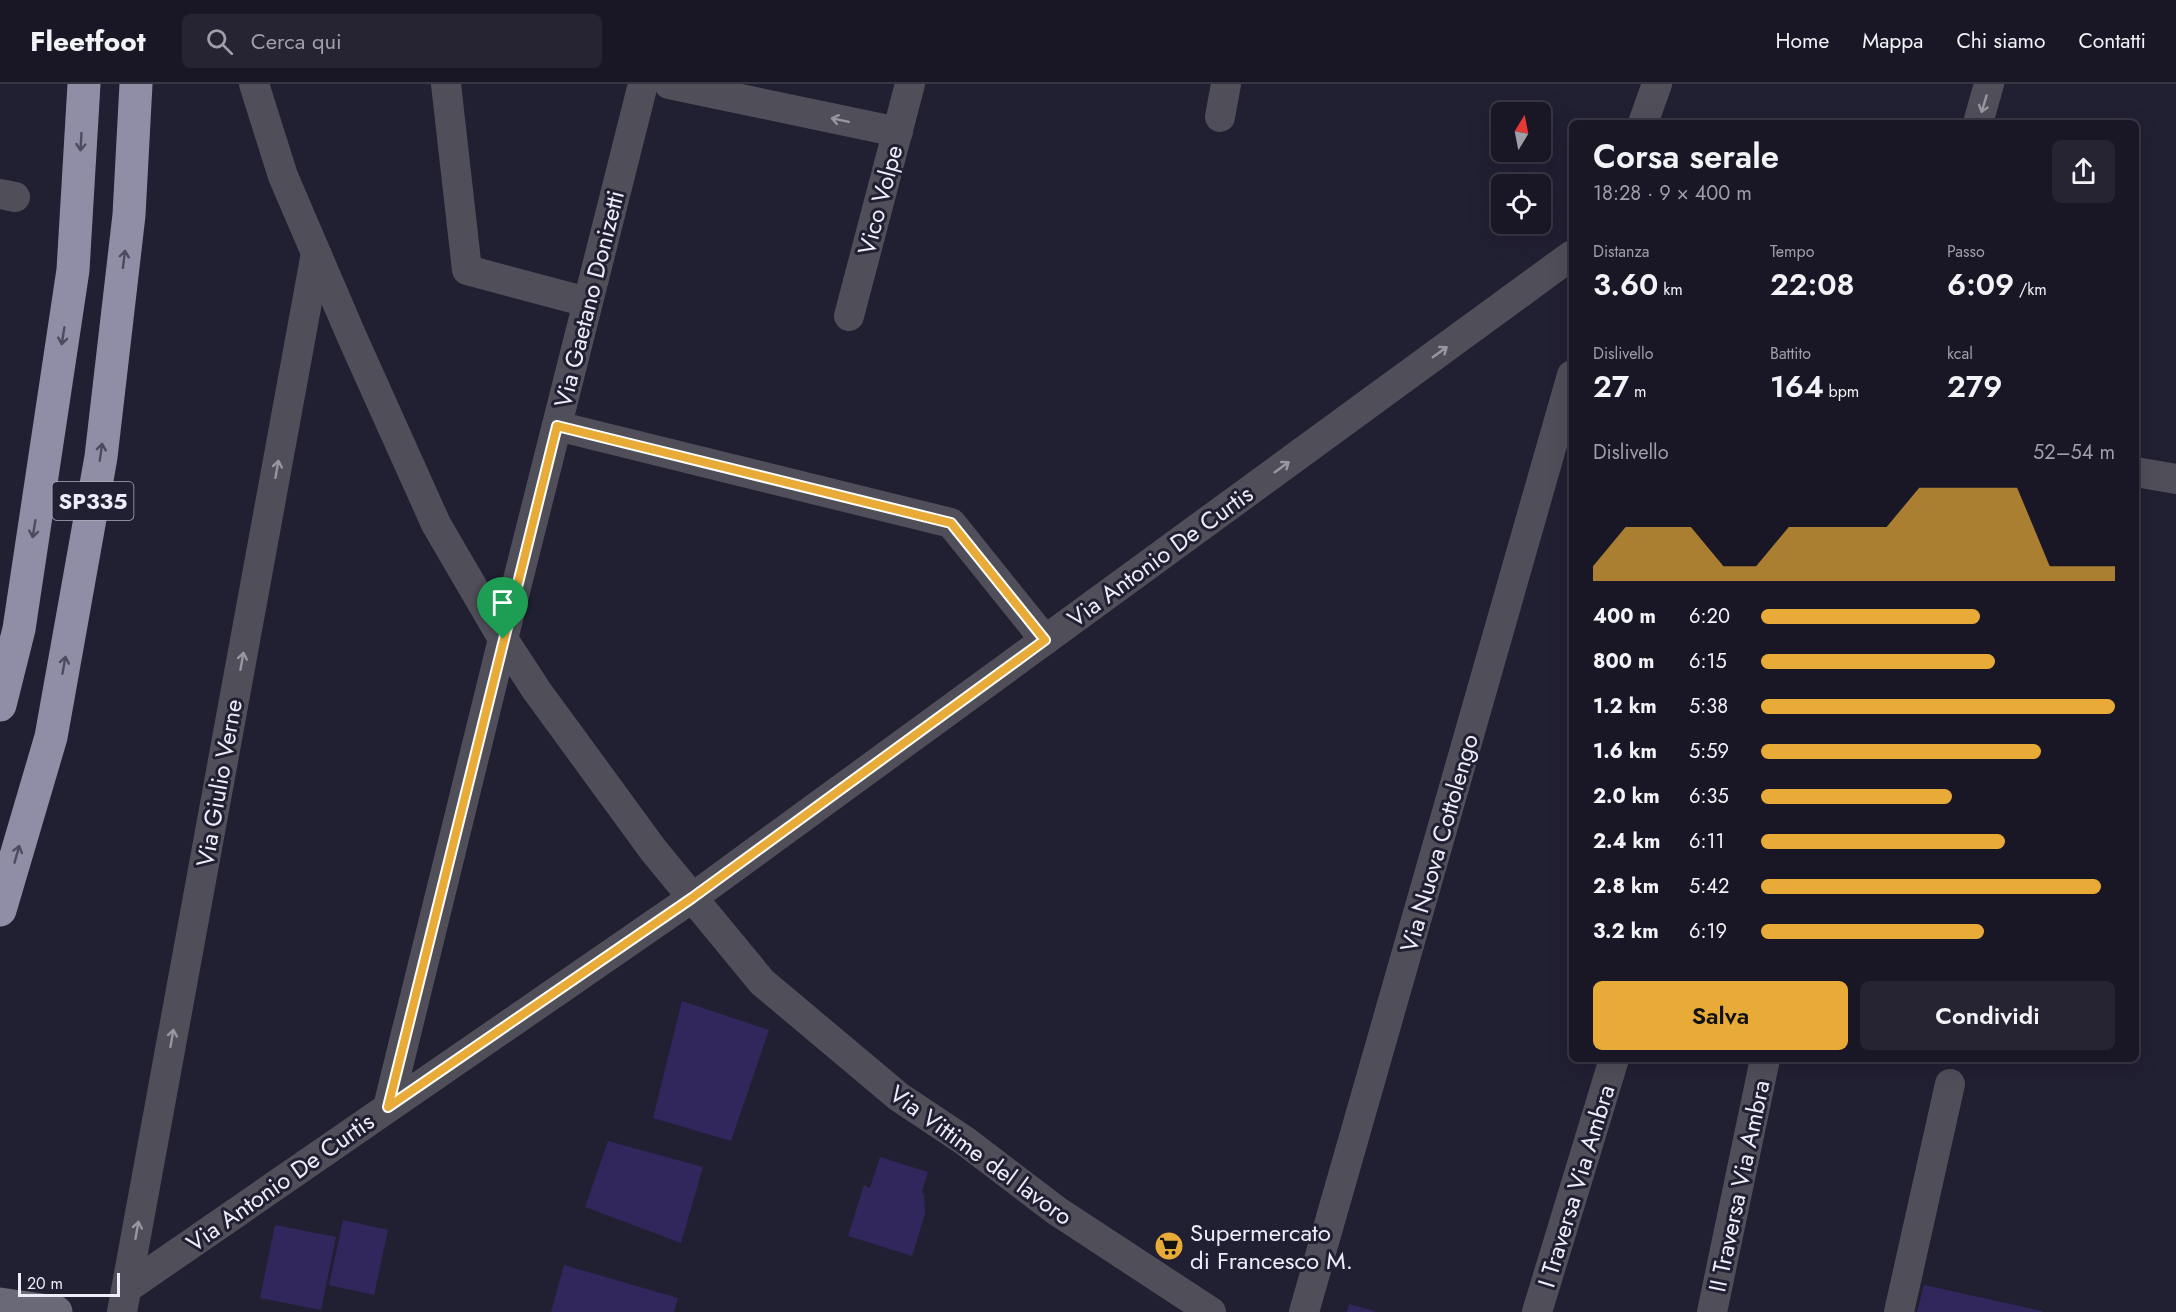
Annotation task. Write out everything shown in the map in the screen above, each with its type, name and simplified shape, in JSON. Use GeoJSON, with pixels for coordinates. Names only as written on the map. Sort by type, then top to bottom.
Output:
{"type":"FeatureCollection","features":[{"type":"Feature","properties":{"kind":"highway","name":"SP335"},"geometry":{"type":"LineString","coordinates":[[0,705],[19,629],[73,270],[84,84]]}},
{"type":"Feature","properties":{"kind":"highway","name":"SP335"},"geometry":{"type":"LineString","coordinates":[[0,910],[51,737],[101,457],[129,215],[136,84]]}},
{"type":"Feature","properties":{"kind":"street","name":"Via Vittime del lavoro"},"geometry":{"type":"LineString","coordinates":[[254,84],[283,176],[436,524],[503,639],[537,691],[654,851],[762,982],[898,1097],[965,1141],[1057,1211],[1211,1312]]}},
{"type":"Feature","properties":{"kind":"street"},"geometry":{"type":"LineString","coordinates":[[446,84],[466,270],[587,302]]}},
{"type":"Feature","properties":{"kind":"street","name":"Via Gaetano Donizetti"},"geometry":{"type":"LineString","coordinates":[[388,1107],[643,84]]}},
{"type":"Feature","properties":{"kind":"street"},"geometry":{"type":"LineString","coordinates":[[669,84],[898,132]]}},
{"type":"Feature","properties":{"kind":"street","name":"Vico Volpe"},"geometry":{"type":"LineString","coordinates":[[849,316],[910,84]]}},
{"type":"Feature","properties":{"kind":"street"},"geometry":{"type":"LineString","coordinates":[[1220,117],[1226,84]]}},
{"type":"Feature","properties":{"kind":"street"},"geometry":{"type":"LineString","coordinates":[[1644,120],[1657,84]]}},
{"type":"Feature","properties":{"kind":"street"},"geometry":{"type":"LineString","coordinates":[[1979,120],[1989,84]]}},
{"type":"Feature","properties":{"kind":"street","name":"Via Giulio Verne"},"geometry":{"type":"LineString","coordinates":[[124,1300],[316,253]]}},
{"type":"Feature","properties":{"kind":"street","name":"Via Antonio De Curtis"},"geometry":{"type":"LineString","coordinates":[[124,1300],[388,1107],[692,898],[1569,257]]}},
{"type":"Feature","properties":{"kind":"street","name":"Via Nuova Cottolengo"},"geometry":{"type":"LineString","coordinates":[[1304,1312],[1569,385]]}},
{"type":"Feature","properties":{"kind":"street"},"geometry":{"type":"LineString","coordinates":[[557,426],[951,523],[1045,640]]}},
{"type":"Feature","properties":{"kind":"street"},"geometry":{"type":"LineString","coordinates":[[2139,472],[2176,479]]}},
{"type":"Feature","properties":{"kind":"street","name":"I Traversa Via Ambra"},"geometry":{"type":"LineString","coordinates":[[1537,1312],[1613,1062]]}},
{"type":"Feature","properties":{"kind":"street","name":"II Traversa Via Ambra"},"geometry":{"type":"LineString","coordinates":[[1712,1312],[1764,1062]]}},
{"type":"Feature","properties":{"kind":"street"},"geometry":{"type":"LineString","coordinates":[[1899,1312],[1950,1084]]}},
{"type":"Feature","properties":{"kind":"street"},"geometry":{"type":"LineString","coordinates":[[0,1304],[56,1312]]}},
{"type":"Feature","properties":{"kind":"building"},"geometry":{"type":"Polygon","coordinates":[[[682,1001],[769,1030],[731,1141],[653,1118],[682,1001]]]}},
{"type":"Feature","properties":{"kind":"building"},"geometry":{"type":"Polygon","coordinates":[[[608,1141],[703,1167],[681,1243],[585,1207],[608,1141]]]}},
{"type":"Feature","properties":{"kind":"building"},"geometry":{"type":"Polygon","coordinates":[[[880,1157],[928,1172],[922,1192],[925,1214],[912,1256],[848,1236],[864,1185],[870,1188],[880,1157]]]}},
{"type":"Feature","properties":{"kind":"building"},"geometry":{"type":"Polygon","coordinates":[[[343,1220],[388,1230],[374,1295],[329,1285],[343,1220]]]}},
{"type":"Feature","properties":{"kind":"building"},"geometry":{"type":"Polygon","coordinates":[[[275,1225],[336,1237],[321,1310],[260,1298],[275,1225]]]}},
{"type":"Feature","properties":{"kind":"building"},"geometry":{"type":"Polygon","coordinates":[[[564,1265],[678,1298],[674,1312],[551,1312],[564,1265]]]}},
{"type":"Feature","properties":{"kind":"building"},"geometry":{"type":"Polygon","coordinates":[[[1924,1285],[2042,1311],[2042,1312],[1917,1312],[1924,1285]]]}},
{"type":"Feature","properties":{"kind":"building"},"geometry":{"type":"Polygon","coordinates":[[[1349,1304],[1374,1311],[1374,1312],[1347,1312],[1349,1304]]]}},
{"type":"Feature","properties":{"kind":"place","name":"Supermercato di Francesco M."},"geometry":{"type":"Point","coordinates":[1169,1246]}},
{"type":"Feature","properties":{"kind":"route"},"geometry":{"type":"LineString","coordinates":[[557,426],[951,523],[1045,640],[692,898],[388,1107],[503,639],[557,426]]}}]}
